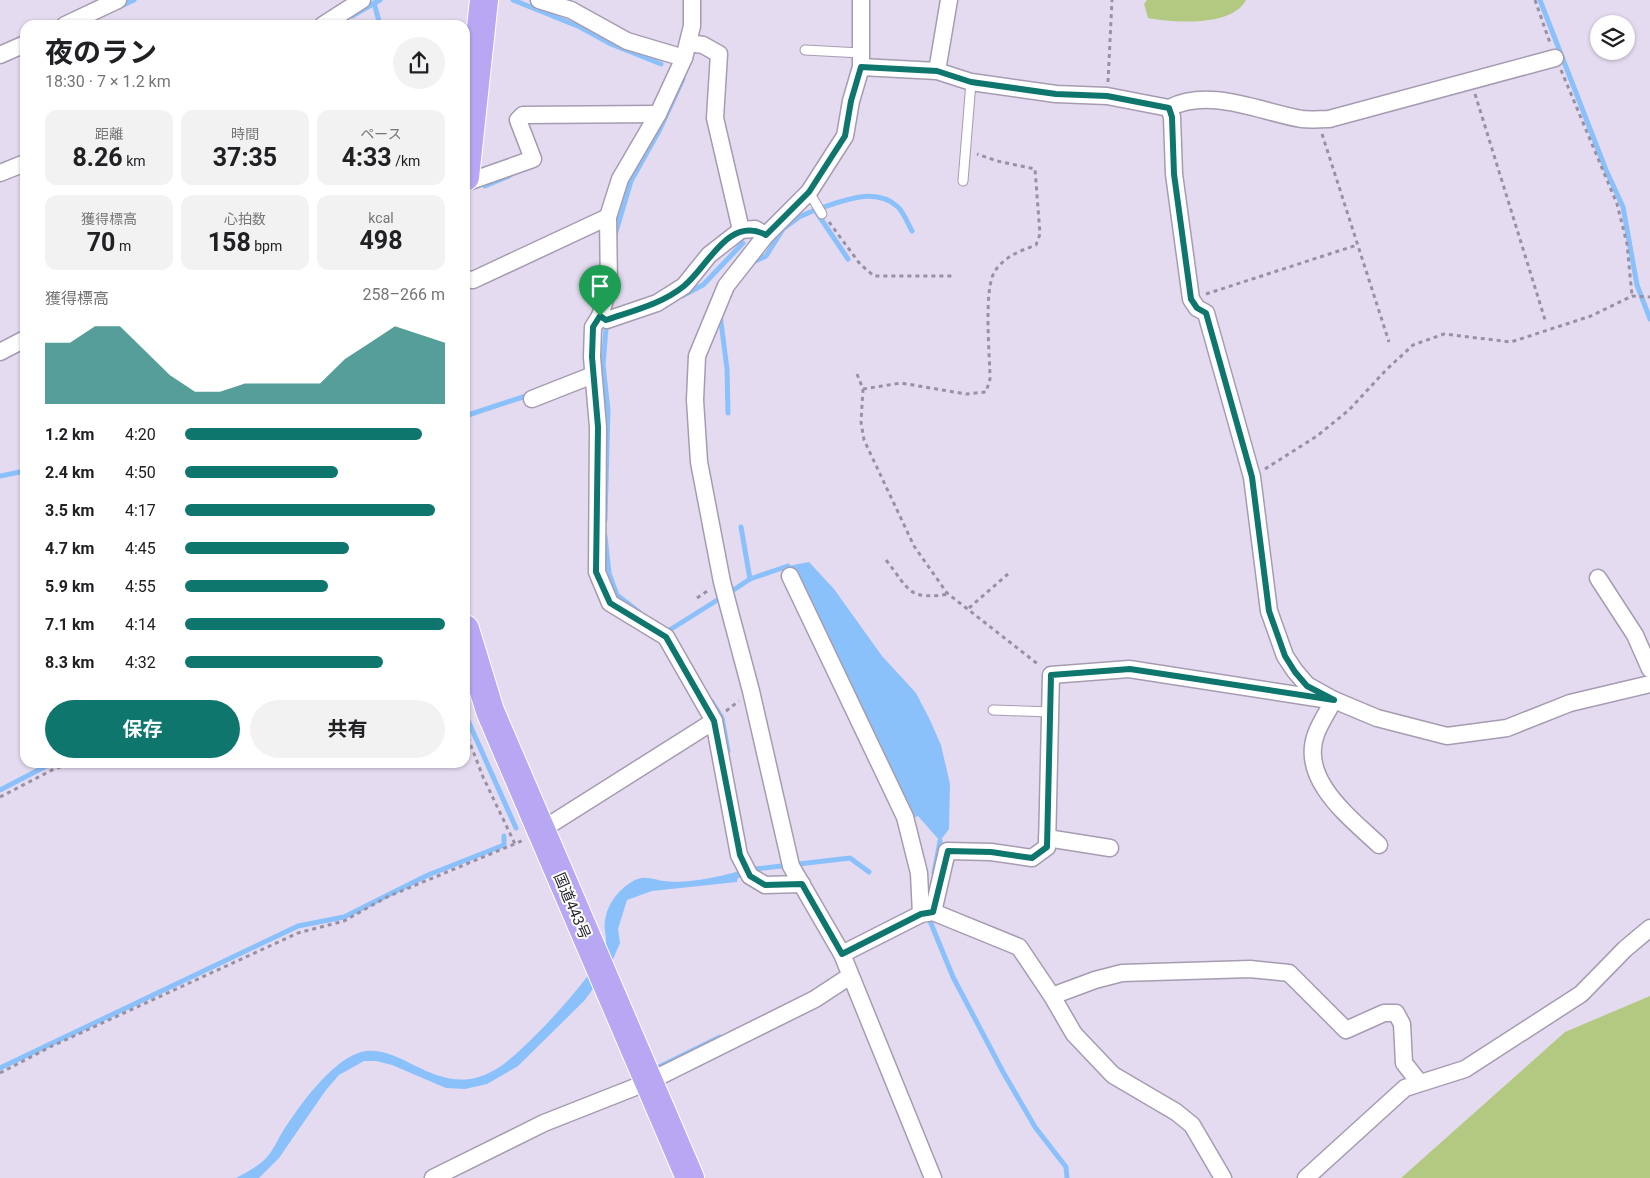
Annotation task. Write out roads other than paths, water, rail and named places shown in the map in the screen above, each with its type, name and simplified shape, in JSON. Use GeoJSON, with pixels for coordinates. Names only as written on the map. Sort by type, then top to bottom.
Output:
{"type":"FeatureCollection","features":[{"type":"Feature","properties":{"kind":"highway"},"geometry":{"type":"LineString","coordinates":[[470,130],[484,0]]}},
{"type":"Feature","properties":{"kind":"highway","name":"国道443号"},"geometry":{"type":"LineString","coordinates":[[470,645],[490,711],[690,1178]]}},
{"type":"Feature","properties":{"kind":"street"},"geometry":{"type":"LineString","coordinates":[[76,20],[118,0]]}},
{"type":"Feature","properties":{"kind":"street"},"geometry":{"type":"LineString","coordinates":[[331,20],[362,0]]}},
{"type":"Feature","properties":{"kind":"street"},"geometry":{"type":"LineString","coordinates":[[539,0],[571,10],[627,41],[686,50],[703,45],[719,54],[715,118],[740,230]]}},
{"type":"Feature","properties":{"kind":"street"},"geometry":{"type":"LineString","coordinates":[[692,0],[686,50],[658,114],[620,179],[608,217],[608,287],[600,316],[593,327],[593,375],[598,427],[596,572],[610,603],[666,637],[714,721],[740,855],[750,876],[765,885],[802,884]]}},
{"type":"Feature","properties":{"kind":"street"},"geometry":{"type":"LineString","coordinates":[[861,0],[861,60],[845,136],[812,198],[766,235],[726,286],[716,305],[697,356],[695,400],[699,462],[706,506],[722,582],[751,691],[791,866],[842,954],[933,1178]]}},
{"type":"Feature","properties":{"kind":"street"},"geometry":{"type":"LineString","coordinates":[[937,71],[949,0]]}},
{"type":"Feature","properties":{"kind":"street"},"geometry":{"type":"LineString","coordinates":[[0,55],[20,46]]}},
{"type":"Feature","properties":{"kind":"street"},"geometry":{"type":"LineString","coordinates":[[861,60],[937,71],[971,82],[1056,94],[1107,96],[1169,108],[1179,103],[1206,100],[1257,107],[1302,119],[1329,119],[1555,58]]}},
{"type":"Feature","properties":{"kind":"street"},"geometry":{"type":"LineString","coordinates":[[1169,108],[1172,117],[1174,174],[1191,299],[1197,308],[1206,313],[1252,477],[1263,574],[1272,620],[1285,656],[1295,672],[1307,686],[1334,700],[1377,718],[1447,736],[1507,728],[1570,703],[1650,684]]}},
{"type":"Feature","properties":{"kind":"street"},"geometry":{"type":"LineString","coordinates":[[470,181],[532,159],[518,120],[523,115],[658,114]]}},
{"type":"Feature","properties":{"kind":"street"},"geometry":{"type":"LineString","coordinates":[[0,173],[20,165]]}},
{"type":"Feature","properties":{"kind":"street"},"geometry":{"type":"LineString","coordinates":[[470,280],[473,280],[608,217]]}},
{"type":"Feature","properties":{"kind":"street"},"geometry":{"type":"LineString","coordinates":[[600,316],[606,320],[657,303],[684,286],[709,255],[740,230],[755,229],[766,235]]}},
{"type":"Feature","properties":{"kind":"street"},"geometry":{"type":"LineString","coordinates":[[0,352],[20,342]]}},
{"type":"Feature","properties":{"kind":"street"},"geometry":{"type":"LineString","coordinates":[[532,399],[593,375]]}},
{"type":"Feature","properties":{"kind":"street"},"geometry":{"type":"LineString","coordinates":[[790,576],[905,817],[927,913]]}},
{"type":"Feature","properties":{"kind":"street"},"geometry":{"type":"LineString","coordinates":[[1598,578],[1635,635],[1650,669]]}},
{"type":"Feature","properties":{"kind":"street"},"geometry":{"type":"LineString","coordinates":[[842,954],[927,913],[948,851],[991,852],[1032,858],[1047,847],[1051,675],[1130,669],[1334,700]]}},
{"type":"Feature","properties":{"kind":"street"},"geometry":{"type":"LineString","coordinates":[[1334,700],[1316,735],[1312,751],[1317,774],[1332,801],[1380,845]]}},
{"type":"Feature","properties":{"kind":"street"},"geometry":{"type":"LineString","coordinates":[[540,831],[714,721]]}},
{"type":"Feature","properties":{"kind":"street"},"geometry":{"type":"LineString","coordinates":[[1047,838],[1110,848]]}},
{"type":"Feature","properties":{"kind":"street"},"geometry":{"type":"LineString","coordinates":[[927,913],[1019,947],[1052,996],[1074,1034],[1113,1075],[1176,1112],[1192,1125],[1223,1178]]}},
{"type":"Feature","properties":{"kind":"street"},"geometry":{"type":"LineString","coordinates":[[1306,1178],[1405,1088],[1465,1069],[1581,994],[1625,949],[1650,928]]}},
{"type":"Feature","properties":{"kind":"street"},"geometry":{"type":"LineString","coordinates":[[1052,996],[1095,980],[1122,973],[1250,970],[1289,973],[1346,1030],[1384,1013],[1396,1013],[1402,1024],[1404,1063],[1419,1082]]}},
{"type":"Feature","properties":{"kind":"street"},"geometry":{"type":"LineString","coordinates":[[433,1178],[544,1123],[648,1082],[815,999],[850,976]]}},
{"type":"Feature","properties":{"kind":"lane"},"geometry":{"type":"LineString","coordinates":[[805,50],[861,60]]}},
{"type":"Feature","properties":{"kind":"lane"},"geometry":{"type":"LineString","coordinates":[[963,181],[971,82]]}},
{"type":"Feature","properties":{"kind":"lane"},"geometry":{"type":"LineString","coordinates":[[812,198],[822,214]]}},
{"type":"Feature","properties":{"kind":"lane"},"geometry":{"type":"LineString","coordinates":[[992,710],[1050,712]]}},
{"type":"Feature","properties":{"kind":"water"},"geometry":{"type":"Polygon","coordinates":[[[809,562],[834,589],[882,656],[916,693],[930,720],[941,745],[950,784],[949,829],[940,841],[918,816],[911,819],[788,566],[809,562]]]}},
{"type":"Feature","properties":{"kind":"water"},"geometry":{"type":"Polygon","coordinates":[[[739,871],[737,882],[652,891],[627,900],[618,929],[620,943],[610,966],[584,1001],[518,1066],[487,1084],[465,1089],[446,1088],[392,1065],[376,1061],[364,1061],[339,1075],[326,1090],[279,1158],[259,1178],[236,1178],[257,1166],[267,1157],[306,1098],[326,1075],[347,1058],[358,1053],[375,1051],[391,1055],[423,1070],[459,1080],[479,1077],[501,1066],[513,1057],[542,1029],[586,979],[596,964],[605,947],[605,925],[608,908],[619,892],[629,883],[643,878],[672,882],[692,881],[739,871]]]}},
{"type":"Feature","properties":{"kind":"waterway"},"geometry":{"type":"LineString","coordinates":[[119,7],[134,0]]}},
{"type":"Feature","properties":{"kind":"waterway"},"geometry":{"type":"LineString","coordinates":[[352,16],[380,0]]}},
{"type":"Feature","properties":{"kind":"waterway"},"geometry":{"type":"LineString","coordinates":[[513,0],[580,27],[611,44],[661,64]]}},
{"type":"Feature","properties":{"kind":"waterway"},"geometry":{"type":"LineString","coordinates":[[1540,0],[1606,170],[1623,207],[1637,285],[1650,319]]}},
{"type":"Feature","properties":{"kind":"waterway"},"geometry":{"type":"LineString","coordinates":[[374,3],[379,20]]}},
{"type":"Feature","properties":{"kind":"waterway"},"geometry":{"type":"LineString","coordinates":[[615,235],[631,181],[659,131],[683,79]]}},
{"type":"Feature","properties":{"kind":"waterway"},"geometry":{"type":"LineString","coordinates":[[485,186],[509,176]]}},
{"type":"Feature","properties":{"kind":"waterway"},"geometry":{"type":"LineString","coordinates":[[818,209],[848,199],[869,196],[879,197],[898,207],[912,231]]}},
{"type":"Feature","properties":{"kind":"waterway"},"geometry":{"type":"LineString","coordinates":[[751,263],[766,256],[783,229],[799,217],[815,210],[848,259]]}},
{"type":"Feature","properties":{"kind":"waterway"},"geometry":{"type":"LineString","coordinates":[[682,296],[703,285],[743,243]]}},
{"type":"Feature","properties":{"kind":"waterway"},"geometry":{"type":"LineString","coordinates":[[720,314],[727,369],[728,413]]}},
{"type":"Feature","properties":{"kind":"waterway"},"geometry":{"type":"LineString","coordinates":[[605,520],[608,410],[603,365],[606,328],[612,324]]}},
{"type":"Feature","properties":{"kind":"waterway"},"geometry":{"type":"LineString","coordinates":[[470,414],[529,395]]}},
{"type":"Feature","properties":{"kind":"waterway"},"geometry":{"type":"LineString","coordinates":[[0,476],[20,472]]}},
{"type":"Feature","properties":{"kind":"waterway"},"geometry":{"type":"LineString","coordinates":[[741,527],[750,579]]}},
{"type":"Feature","properties":{"kind":"waterway"},"geometry":{"type":"LineString","coordinates":[[605,536],[609,573],[617,595],[639,612]]}},
{"type":"Feature","properties":{"kind":"waterway"},"geometry":{"type":"LineString","coordinates":[[732,591],[750,579],[788,566]]}},
{"type":"Feature","properties":{"kind":"waterway"},"geometry":{"type":"LineString","coordinates":[[668,631],[719,599]]}},
{"type":"Feature","properties":{"kind":"waterway"},"geometry":{"type":"LineString","coordinates":[[712,702],[722,718],[728,751]]}},
{"type":"Feature","properties":{"kind":"waterway"},"geometry":{"type":"LineString","coordinates":[[470,725],[516,828]]}},
{"type":"Feature","properties":{"kind":"waterway"},"geometry":{"type":"LineString","coordinates":[[0,790],[42,768]]}},
{"type":"Feature","properties":{"kind":"waterway"},"geometry":{"type":"LineString","coordinates":[[0,1068],[298,926],[344,917],[428,875],[504,845],[504,836]]}},
{"type":"Feature","properties":{"kind":"waterway"},"geometry":{"type":"LineString","coordinates":[[934,873],[940,841]]}},
{"type":"Feature","properties":{"kind":"waterway"},"geometry":{"type":"LineString","coordinates":[[732,878],[755,869],[850,858],[869,872]]}},
{"type":"Feature","properties":{"kind":"waterway"},"geometry":{"type":"LineString","coordinates":[[930,921],[953,977],[1003,1072],[1035,1127],[1066,1167],[1067,1178]]}},
{"type":"Feature","properties":{"kind":"waterway"},"geometry":{"type":"LineString","coordinates":[[657,1068],[720,1037]]}}]}
